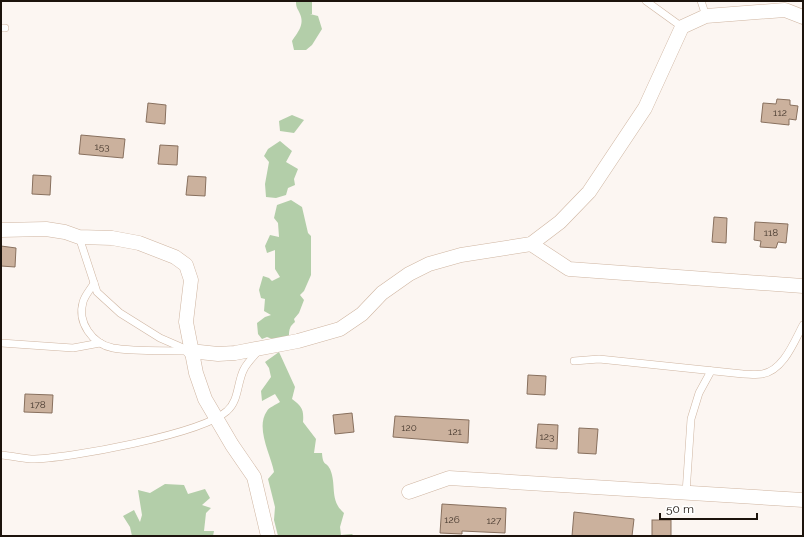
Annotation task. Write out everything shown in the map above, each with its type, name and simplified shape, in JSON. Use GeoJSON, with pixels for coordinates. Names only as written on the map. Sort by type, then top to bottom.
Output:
{"type":"FeatureCollection","features":[{"type":"Feature","properties":{"kind":"street"},"geometry":{"type":"LineString","coordinates":[[190,351],[218,354],[260,348],[298,341],[340,329],[362,314],[382,293],[409,274],[429,264],[461,255],[531,244],[560,222],[589,192],[645,108],[682,27],[706,16],[785,10],[803,17]]}},
{"type":"Feature","properties":{"kind":"street"},"geometry":{"type":"LineString","coordinates":[[1,230],[46,229],[65,232],[79,237],[112,238],[139,243],[175,257],[186,265],[191,280],[186,322],[190,351],[196,373],[205,398],[216,418],[254,477],[268,536]]}},
{"type":"Feature","properties":{"kind":"street"},"geometry":{"type":"LineString","coordinates":[[531,244],[569,269],[803,286]]}},
{"type":"Feature","properties":{"kind":"street"},"geometry":{"type":"LineString","coordinates":[[409,492],[449,478],[803,500]]}},
{"type":"Feature","properties":{"kind":"lane"},"geometry":{"type":"LineString","coordinates":[[646,1],[682,27]]}},
{"type":"Feature","properties":{"kind":"lane"},"geometry":{"type":"LineString","coordinates":[[701,1],[706,16]]}},
{"type":"Feature","properties":{"kind":"lane"},"geometry":{"type":"LineString","coordinates":[[79,237],[96,292],[120,313],[160,338],[190,351]]}},
{"type":"Feature","properties":{"kind":"lane"},"geometry":{"type":"LineString","coordinates":[[94,283],[84,301],[82,314],[85,328],[100,343],[112,348],[190,351]]}},
{"type":"Feature","properties":{"kind":"lane"},"geometry":{"type":"LineString","coordinates":[[574,361],[599,359],[743,374],[763,374],[773,369],[784,358],[803,325]]}},
{"type":"Feature","properties":{"kind":"lane"},"geometry":{"type":"LineString","coordinates":[[1,343],[73,348],[100,343]]}},
{"type":"Feature","properties":{"kind":"lane"},"geometry":{"type":"LineString","coordinates":[[1,455],[32,459],[98,451],[174,433],[216,418],[228,411],[238,392],[244,370],[260,348]]}},
{"type":"Feature","properties":{"kind":"lane"},"geometry":{"type":"LineString","coordinates":[[686,493],[691,420],[699,393],[711,371]]}},
{"type":"Feature","properties":{"kind":"green space"},"geometry":{"type":"Polygon","coordinates":[[[294,1],[312,1],[312,14],[310,14],[318,16],[322,29],[312,45],[306,50],[294,50],[292,41],[300,29],[302,22],[296,2],[294,1]]]}},
{"type":"Feature","properties":{"kind":"green space"},"geometry":{"type":"Polygon","coordinates":[[[292,115],[304,120],[294,133],[280,131],[279,121],[292,115]]]}},
{"type":"Feature","properties":{"kind":"green space"},"geometry":{"type":"Polygon","coordinates":[[[280,141],[292,151],[286,162],[298,169],[294,179],[295,185],[288,188],[286,195],[276,198],[266,197],[265,184],[269,162],[264,156],[268,149],[280,141]]]}},
{"type":"Feature","properties":{"kind":"green space"},"geometry":{"type":"Polygon","coordinates":[[[291,200],[302,207],[308,233],[311,236],[311,275],[304,291],[300,295],[304,300],[299,313],[294,319],[295,322],[290,328],[289,336],[275,340],[267,337],[262,339],[258,334],[257,323],[265,317],[271,315],[264,311],[265,299],[261,298],[259,290],[263,276],[272,281],[280,277],[275,269],[275,250],[267,253],[265,246],[270,235],[279,237],[278,223],[274,218],[277,205],[291,200]]]}},
{"type":"Feature","properties":{"kind":"green space"},"geometry":{"type":"Polygon","coordinates":[[[279,352],[295,387],[292,399],[302,409],[303,422],[316,439],[314,453],[322,453],[324,462],[330,469],[336,503],[344,513],[340,527],[341,535],[352,534],[354,536],[278,536],[274,520],[275,507],[268,479],[274,472],[265,442],[263,425],[264,418],[268,410],[280,402],[275,394],[262,401],[261,391],[271,377],[269,368],[265,362],[279,352]]]}},
{"type":"Feature","properties":{"kind":"green space"},"geometry":{"type":"Polygon","coordinates":[[[165,484],[184,485],[188,494],[205,489],[210,498],[202,505],[211,508],[206,513],[204,531],[214,531],[213,536],[132,536],[130,527],[123,516],[134,510],[140,522],[142,515],[138,490],[150,493],[165,484]]]}},
{"type":"Feature","properties":{"kind":"building"},"geometry":{"type":"Polygon","coordinates":[[[777,99],[790,100],[790,105],[798,106],[796,120],[789,119],[789,125],[761,122],[763,103],[776,104],[777,99]]]}},
{"type":"Feature","properties":{"kind":"building"},"geometry":{"type":"Polygon","coordinates":[[[148,103],[166,105],[165,124],[146,122],[148,103]]]}},
{"type":"Feature","properties":{"kind":"building"},"geometry":{"type":"Polygon","coordinates":[[[81,135],[125,139],[123,158],[79,154],[81,135]]]}},
{"type":"Feature","properties":{"kind":"building"},"geometry":{"type":"Polygon","coordinates":[[[160,145],[178,146],[177,165],[158,164],[160,145]]]}},
{"type":"Feature","properties":{"kind":"building"},"geometry":{"type":"Polygon","coordinates":[[[33,175],[51,176],[50,195],[32,194],[33,175]]]}},
{"type":"Feature","properties":{"kind":"building"},"geometry":{"type":"Polygon","coordinates":[[[188,176],[206,177],[205,196],[186,195],[188,176]]]}},
{"type":"Feature","properties":{"kind":"building"},"geometry":{"type":"Polygon","coordinates":[[[714,217],[727,218],[726,243],[712,242],[714,217]]]}},
{"type":"Feature","properties":{"kind":"building"},"geometry":{"type":"Polygon","coordinates":[[[755,222],[788,224],[786,243],[778,242],[776,248],[760,247],[761,241],[754,240],[755,222]]]}},
{"type":"Feature","properties":{"kind":"building"},"geometry":{"type":"Polygon","coordinates":[[[1,246],[16,248],[15,267],[1,266],[1,246]]]}},
{"type":"Feature","properties":{"kind":"building"},"geometry":{"type":"Polygon","coordinates":[[[528,375],[546,376],[545,395],[527,394],[528,375]]]}},
{"type":"Feature","properties":{"kind":"building"},"geometry":{"type":"Polygon","coordinates":[[[25,394],[53,395],[52,413],[24,412],[25,394]]]}},
{"type":"Feature","properties":{"kind":"building"},"geometry":{"type":"Polygon","coordinates":[[[352,413],[354,432],[335,434],[333,415],[352,413]]]}},
{"type":"Feature","properties":{"kind":"building"},"geometry":{"type":"Polygon","coordinates":[[[395,416],[469,420],[468,443],[393,437],[395,416]]]}},
{"type":"Feature","properties":{"kind":"building"},"geometry":{"type":"Polygon","coordinates":[[[538,424],[558,425],[557,449],[536,448],[538,424]]]}},
{"type":"Feature","properties":{"kind":"building"},"geometry":{"type":"Polygon","coordinates":[[[579,428],[598,429],[596,454],[578,453],[579,428]]]}},
{"type":"Feature","properties":{"kind":"building"},"geometry":{"type":"Polygon","coordinates":[[[442,504],[506,508],[505,533],[462,531],[462,534],[440,533],[442,504]]]}},
{"type":"Feature","properties":{"kind":"building"},"geometry":{"type":"Polygon","coordinates":[[[574,512],[634,519],[632,536],[572,536],[574,512]]]}},
{"type":"Feature","properties":{"kind":"building"},"geometry":{"type":"Polygon","coordinates":[[[652,520],[671,520],[671,536],[652,536],[652,520]]]}}]}
